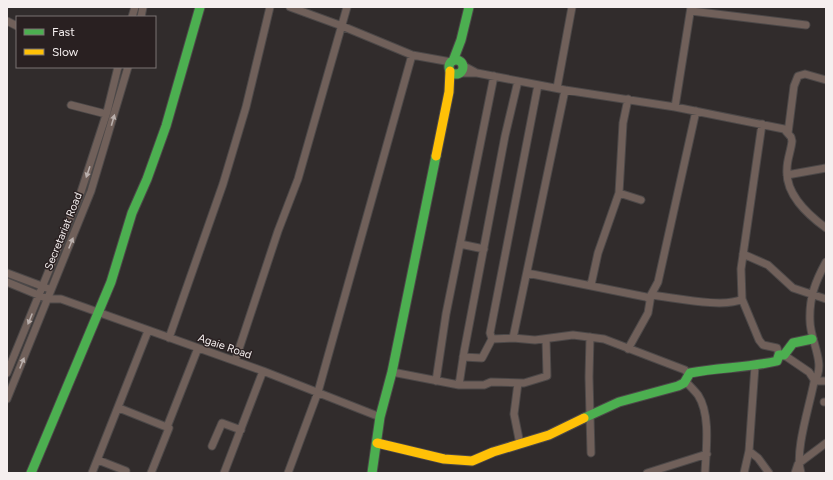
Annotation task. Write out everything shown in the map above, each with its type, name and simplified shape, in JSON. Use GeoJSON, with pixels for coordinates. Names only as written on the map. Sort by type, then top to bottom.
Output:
{"type":"FeatureCollection","features":[{"type":"Feature","properties":{"kind":"street"},"geometry":{"type":"LineString","coordinates":[[31,473],[68,382],[99,314],[111,282],[132,213],[147,179],[166,126],[200,7]]}},
{"type":"Feature","properties":{"kind":"street"},"geometry":{"type":"LineString","coordinates":[[169,338],[223,184],[246,107],[270,7]]}},
{"type":"Feature","properties":{"kind":"street"},"geometry":{"type":"LineString","coordinates":[[290,7],[342,26],[412,55],[435,60],[477,73],[565,90],[675,107],[779,127],[788,133],[792,141],[787,175],[790,188],[799,204],[807,213],[826,228]]}},
{"type":"Feature","properties":{"kind":"street"},"geometry":{"type":"LineString","coordinates":[[236,361],[278,231],[298,179],[347,7]]}},
{"type":"Feature","properties":{"kind":"street"},"geometry":{"type":"LineString","coordinates":[[372,473],[380,417],[392,372],[449,92],[469,7]]}},
{"type":"Feature","properties":{"kind":"street"},"geometry":{"type":"LineString","coordinates":[[557,88],[572,7]]}},
{"type":"Feature","properties":{"kind":"street"},"geometry":{"type":"LineString","coordinates":[[675,107],[691,9],[806,25]]}},
{"type":"Feature","properties":{"kind":"street"},"geometry":{"type":"LineString","coordinates":[[7,21],[16,26]]}},
{"type":"Feature","properties":{"kind":"street"},"geometry":{"type":"LineString","coordinates":[[288,473],[303,436],[318,392],[412,55]]}},
{"type":"Feature","properties":{"kind":"street","name":"Secretariat Road"},"geometry":{"type":"LineString","coordinates":[[7,373],[81,192],[106,114],[117,68]]}},
{"type":"Feature","properties":{"kind":"street","name":"Secretariat Road"},"geometry":{"type":"LineString","coordinates":[[7,399],[91,191],[127,68]]}},
{"type":"Feature","properties":{"kind":"street"},"geometry":{"type":"LineString","coordinates":[[788,133],[794,86],[798,76],[804,74],[826,80]]}},
{"type":"Feature","properties":{"kind":"street"},"geometry":{"type":"LineString","coordinates":[[436,381],[460,244],[494,76]]}},
{"type":"Feature","properties":{"kind":"street"},"geometry":{"type":"LineString","coordinates":[[459,385],[505,136],[518,81]]}},
{"type":"Feature","properties":{"kind":"street"},"geometry":{"type":"LineString","coordinates":[[463,357],[482,358],[492,339],[490,332],[527,150],[538,85]]}},
{"type":"Feature","properties":{"kind":"street"},"geometry":{"type":"LineString","coordinates":[[513,338],[565,90]]}},
{"type":"Feature","properties":{"kind":"street"},"geometry":{"type":"LineString","coordinates":[[591,285],[598,253],[619,193],[623,124],[628,100]]}},
{"type":"Feature","properties":{"kind":"street"},"geometry":{"type":"LineString","coordinates":[[71,105],[106,114]]}},
{"type":"Feature","properties":{"kind":"street"},"geometry":{"type":"LineString","coordinates":[[628,349],[648,313],[651,297],[658,282],[696,111]]}},
{"type":"Feature","properties":{"kind":"street"},"geometry":{"type":"LineString","coordinates":[[762,124],[741,269],[742,299],[759,340],[763,345],[777,348],[782,355],[809,372],[815,381]]}},
{"type":"Feature","properties":{"kind":"street"},"geometry":{"type":"LineString","coordinates":[[787,175],[826,168]]}},
{"type":"Feature","properties":{"kind":"street"},"geometry":{"type":"LineString","coordinates":[[619,193],[641,200]]}},
{"type":"Feature","properties":{"kind":"street"},"geometry":{"type":"LineString","coordinates":[[460,244],[484,249]]}},
{"type":"Feature","properties":{"kind":"street"},"geometry":{"type":"LineString","coordinates":[[743,254],[768,265],[793,288],[812,293],[826,299]]}},
{"type":"Feature","properties":{"kind":"street"},"geometry":{"type":"LineString","coordinates":[[795,473],[815,381],[818,375],[819,362],[812,339],[810,320],[812,293],[816,280],[826,262]]}},
{"type":"Feature","properties":{"kind":"street"},"geometry":{"type":"LineString","coordinates":[[7,272],[52,290],[61,299]]}},
{"type":"Feature","properties":{"kind":"street"},"geometry":{"type":"LineString","coordinates":[[527,273],[591,285],[629,295],[710,302],[735,302],[742,299]]}},
{"type":"Feature","properties":{"kind":"street"},"geometry":{"type":"LineString","coordinates":[[7,282],[48,299],[61,299]]}},
{"type":"Feature","properties":{"kind":"street","name":"Agaie Road"},"geometry":{"type":"LineString","coordinates":[[61,299],[99,314],[236,361],[380,417]]}},
{"type":"Feature","properties":{"kind":"street"},"geometry":{"type":"LineString","coordinates":[[92,473],[119,408],[148,331]]}},
{"type":"Feature","properties":{"kind":"street"},"geometry":{"type":"LineString","coordinates":[[492,339],[513,338],[535,340],[573,335],[604,339],[685,370],[686,377],[702,404],[708,443],[705,473]]}},
{"type":"Feature","properties":{"kind":"street"},"geometry":{"type":"LineString","coordinates":[[590,337],[589,416],[591,453]]}},
{"type":"Feature","properties":{"kind":"street"},"geometry":{"type":"LineString","coordinates":[[392,372],[459,385],[484,385],[491,382],[528,382],[547,376],[546,339]]}},
{"type":"Feature","properties":{"kind":"street"},"geometry":{"type":"LineString","coordinates":[[376,443],[444,459],[472,461],[493,452],[549,435],[619,402],[671,389],[686,377],[718,368],[755,366],[777,360],[793,342],[812,339]]}},
{"type":"Feature","properties":{"kind":"street"},"geometry":{"type":"LineString","coordinates":[[151,473],[169,428],[167,427],[198,348]]}},
{"type":"Feature","properties":{"kind":"street"},"geometry":{"type":"LineString","coordinates":[[744,473],[749,451],[755,366]]}},
{"type":"Feature","properties":{"kind":"street"},"geometry":{"type":"LineString","coordinates":[[224,473],[263,371]]}},
{"type":"Feature","properties":{"kind":"street"},"geometry":{"type":"LineString","coordinates":[[815,381],[826,381]]}},
{"type":"Feature","properties":{"kind":"street"},"geometry":{"type":"LineString","coordinates":[[518,383],[514,414],[520,444]]}},
{"type":"Feature","properties":{"kind":"street"},"geometry":{"type":"LineString","coordinates":[[119,408],[167,427]]}},
{"type":"Feature","properties":{"kind":"street"},"geometry":{"type":"LineString","coordinates":[[212,446],[222,423],[241,430]]}},
{"type":"Feature","properties":{"kind":"street"},"geometry":{"type":"LineString","coordinates":[[798,464],[826,443]]}},
{"type":"Feature","properties":{"kind":"street"},"geometry":{"type":"LineString","coordinates":[[749,451],[758,458],[769,473]]}},
{"type":"Feature","properties":{"kind":"street"},"geometry":{"type":"LineString","coordinates":[[648,473],[707,454]]}},
{"type":"Feature","properties":{"kind":"street"},"geometry":{"type":"LineString","coordinates":[[98,460],[126,471]]}},
{"type":"Feature","properties":{"kind":"street"},"geometry":{"type":"LineString","coordinates":[[798,464],[800,473]]}},
{"type":"Feature","properties":{"kind":"traffic: fast"},"geometry":{"type":"LineString","coordinates":[[31,473],[111,282],[132,213],[147,179],[166,126],[200,7]]}},
{"type":"Feature","properties":{"kind":"traffic: fast"},"geometry":{"type":"LineString","coordinates":[[453,61],[461,40],[469,7]]}},
{"type":"Feature","properties":{"kind":"traffic: fast"},"geometry":{"type":"LineString","coordinates":[[456,60],[461,62],[463,67],[461,72],[456,74],[451,72],[449,67],[451,62],[456,60]]}},
{"type":"Feature","properties":{"kind":"traffic: fast"},"geometry":{"type":"LineString","coordinates":[[372,473],[380,417],[392,372],[436,156]]}},
{"type":"Feature","properties":{"kind":"traffic: fast"},"geometry":{"type":"LineString","coordinates":[[584,418],[619,402],[678,386],[684,383],[690,373],[777,361],[779,355],[784,355],[793,343],[812,339]]}},
{"type":"Feature","properties":{"kind":"traffic: slow"},"geometry":{"type":"LineString","coordinates":[[436,156],[449,92],[450,71]]}},
{"type":"Feature","properties":{"kind":"traffic: slow"},"geometry":{"type":"LineString","coordinates":[[377,443],[444,459],[472,461],[493,452],[549,435],[584,418]]}}]}
